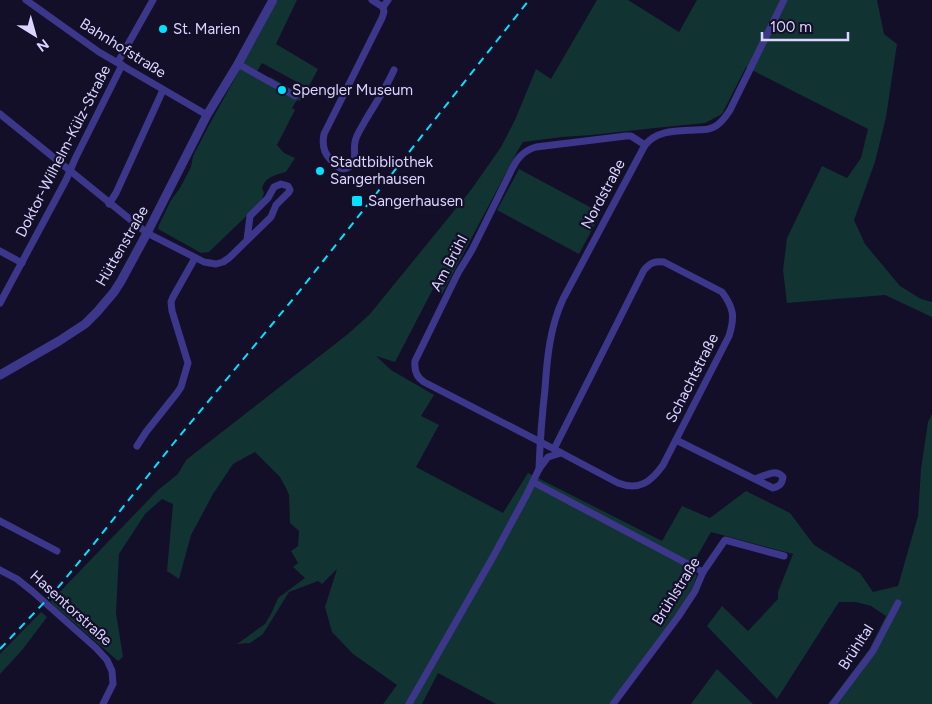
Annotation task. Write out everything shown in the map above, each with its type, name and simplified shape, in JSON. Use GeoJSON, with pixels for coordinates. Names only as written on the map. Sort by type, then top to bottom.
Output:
{"type":"FeatureCollection","features":[{"type":"Feature","properties":{"kind":"street","name":"Bahnhofstraße"},"geometry":{"type":"LineString","coordinates":[[26,0],[99,52],[208,115]]}},
{"type":"Feature","properties":{"kind":"street","name":"Doktor-Wilhelm-Külz-Straße"},"geometry":{"type":"LineString","coordinates":[[0,303],[70,172],[120,63],[153,0]]}},
{"type":"Feature","properties":{"kind":"street","name":"Hüttenstraße"},"geometry":{"type":"LineString","coordinates":[[0,375],[60,341],[89,321],[114,292],[208,115],[273,0]]}},
{"type":"Feature","properties":{"kind":"street"},"geometry":{"type":"LineString","coordinates":[[372,0],[383,7]]}},
{"type":"Feature","properties":{"kind":"street"},"geometry":{"type":"LineString","coordinates":[[388,0],[383,7],[382,18],[323,137],[325,153],[339,168],[348,168],[353,163],[355,141],[394,70]]}},
{"type":"Feature","properties":{"kind":"street"},"geometry":{"type":"LineString","coordinates":[[645,145],[651,139],[667,132],[705,130],[723,121],[784,0]]}},
{"type":"Feature","properties":{"kind":"street"},"geometry":{"type":"LineString","coordinates":[[238,64],[294,96]]}},
{"type":"Feature","properties":{"kind":"street"},"geometry":{"type":"LineString","coordinates":[[109,204],[116,193],[163,90]]}},
{"type":"Feature","properties":{"kind":"street"},"geometry":{"type":"LineString","coordinates":[[0,114],[147,233],[195,258],[211,264],[227,260],[272,216],[276,205],[289,192],[287,186],[276,185],[268,198],[250,216],[247,240]]}},
{"type":"Feature","properties":{"kind":"street","name":"Am Brühl"},"geometry":{"type":"LineString","coordinates":[[540,442],[422,381],[416,374],[415,362],[458,273],[472,250],[520,156],[528,149],[536,146],[626,136],[631,136],[645,145]]}},
{"type":"Feature","properties":{"kind":"street","name":"Nordstraße"},"geometry":{"type":"LineString","coordinates":[[539,469],[547,360],[557,311],[645,145]]}},
{"type":"Feature","properties":{"kind":"street"},"geometry":{"type":"LineString","coordinates":[[0,251],[22,263]]}},
{"type":"Feature","properties":{"kind":"street"},"geometry":{"type":"LineString","coordinates":[[137,446],[182,384],[188,363],[171,302],[195,258]]}},
{"type":"Feature","properties":{"kind":"street","name":"Schachtstraße"},"geometry":{"type":"LineString","coordinates":[[540,442],[627,486],[637,486],[647,482],[656,475],[663,465],[729,336],[733,318],[732,309],[722,292],[664,262],[656,261],[650,264],[644,270],[554,449]]}},
{"type":"Feature","properties":{"kind":"street"},"geometry":{"type":"LineString","coordinates":[[676,440],[755,479]]}},
{"type":"Feature","properties":{"kind":"street"},"geometry":{"type":"LineString","coordinates":[[409,704],[493,557],[539,469],[548,457],[561,452]]}},
{"type":"Feature","properties":{"kind":"street"},"geometry":{"type":"LineString","coordinates":[[533,482],[703,572]]}},
{"type":"Feature","properties":{"kind":"street"},"geometry":{"type":"LineString","coordinates":[[0,520],[57,551]]}},
{"type":"Feature","properties":{"kind":"street","name":"Brühlstraße"},"geometry":{"type":"LineString","coordinates":[[613,704],[678,617],[695,591],[703,572],[725,540],[784,556]]}},
{"type":"Feature","properties":{"kind":"street","name":"Hasentorstraße"},"geometry":{"type":"LineString","coordinates":[[0,570],[17,579],[102,653],[112,671],[113,684],[103,704]]}},
{"type":"Feature","properties":{"kind":"street","name":"Brühltal"},"geometry":{"type":"LineString","coordinates":[[833,704],[873,651],[898,603]]}},
{"type":"Feature","properties":{"kind":"green space"},"geometry":{"type":"Polygon","coordinates":[[[278,0],[297,0],[276,44],[318,69],[308,88],[262,63],[256,73],[269,79],[270,77],[303,96],[300,101],[297,100],[292,108],[295,110],[277,145],[284,153],[295,158],[286,172],[266,181],[262,188],[264,193],[261,202],[209,252],[201,253],[158,229],[159,225],[171,200],[191,167],[193,156],[208,127],[278,0]]]}},
{"type":"Feature","properties":{"kind":"green space"},"geometry":{"type":"Polygon","coordinates":[[[597,0],[628,0],[679,32],[697,0],[877,0],[884,34],[897,44],[886,117],[875,162],[854,220],[865,244],[900,286],[921,299],[932,302],[932,317],[885,295],[787,303],[783,270],[787,238],[822,166],[847,178],[861,158],[868,129],[746,67],[722,114],[705,123],[523,142],[442,294],[433,289],[395,362],[376,356],[391,370],[434,395],[421,416],[439,425],[416,467],[503,513],[528,473],[662,541],[682,506],[710,518],[746,491],[790,513],[814,545],[860,573],[873,592],[898,586],[918,516],[921,469],[928,422],[932,414],[932,704],[828,704],[869,650],[886,616],[871,606],[856,602],[839,602],[777,699],[707,626],[722,606],[748,631],[778,599],[778,592],[793,554],[711,532],[689,570],[697,575],[693,587],[675,617],[609,704],[496,704],[438,673],[422,704],[383,704],[397,685],[353,654],[332,632],[325,607],[337,569],[322,584],[318,581],[289,592],[263,634],[250,643],[237,644],[265,624],[278,598],[305,578],[293,567],[298,563],[291,551],[298,546],[299,531],[290,523],[289,495],[280,477],[255,452],[233,464],[213,494],[191,535],[179,579],[167,571],[173,504],[162,499],[145,514],[119,554],[116,613],[123,657],[118,661],[50,602],[158,490],[178,474],[186,460],[348,334],[370,314],[471,190],[501,147],[515,120],[536,69],[551,79],[597,0]]]}},
{"type":"Feature","properties":{"kind":"green space"},"geometry":{"type":"Polygon","coordinates":[[[519,169],[601,213],[579,254],[497,210],[519,169]]]}},
{"type":"Feature","properties":{"kind":"green space"},"geometry":{"type":"Polygon","coordinates":[[[41,612],[47,617],[23,649],[0,674],[0,654],[41,612]]]}},
{"type":"Feature","properties":{"kind":"green space"},"geometry":{"type":"Polygon","coordinates":[[[717,669],[753,704],[691,704],[717,669]]]}},
{"type":"Feature","properties":{"kind":"railway"},"geometry":{"type":"LineString","coordinates":[[0,649],[56,590],[93,545],[173,444],[298,293],[529,0]]}},
{"type":"Feature","properties":{"kind":"place","name":"St. Marien"},"geometry":{"type":"Point","coordinates":[163,29]}},
{"type":"Feature","properties":{"kind":"place","name":"Spengler Museum"},"geometry":{"type":"Point","coordinates":[282,90]}},
{"type":"Feature","properties":{"kind":"place","name":"Stadtbibliothek Sangerhausen"},"geometry":{"type":"Point","coordinates":[320,171]}},
{"type":"Feature","properties":{"kind":"place","name":"Sangerhausen"},"geometry":{"type":"Point","coordinates":[357,201]}}]}
